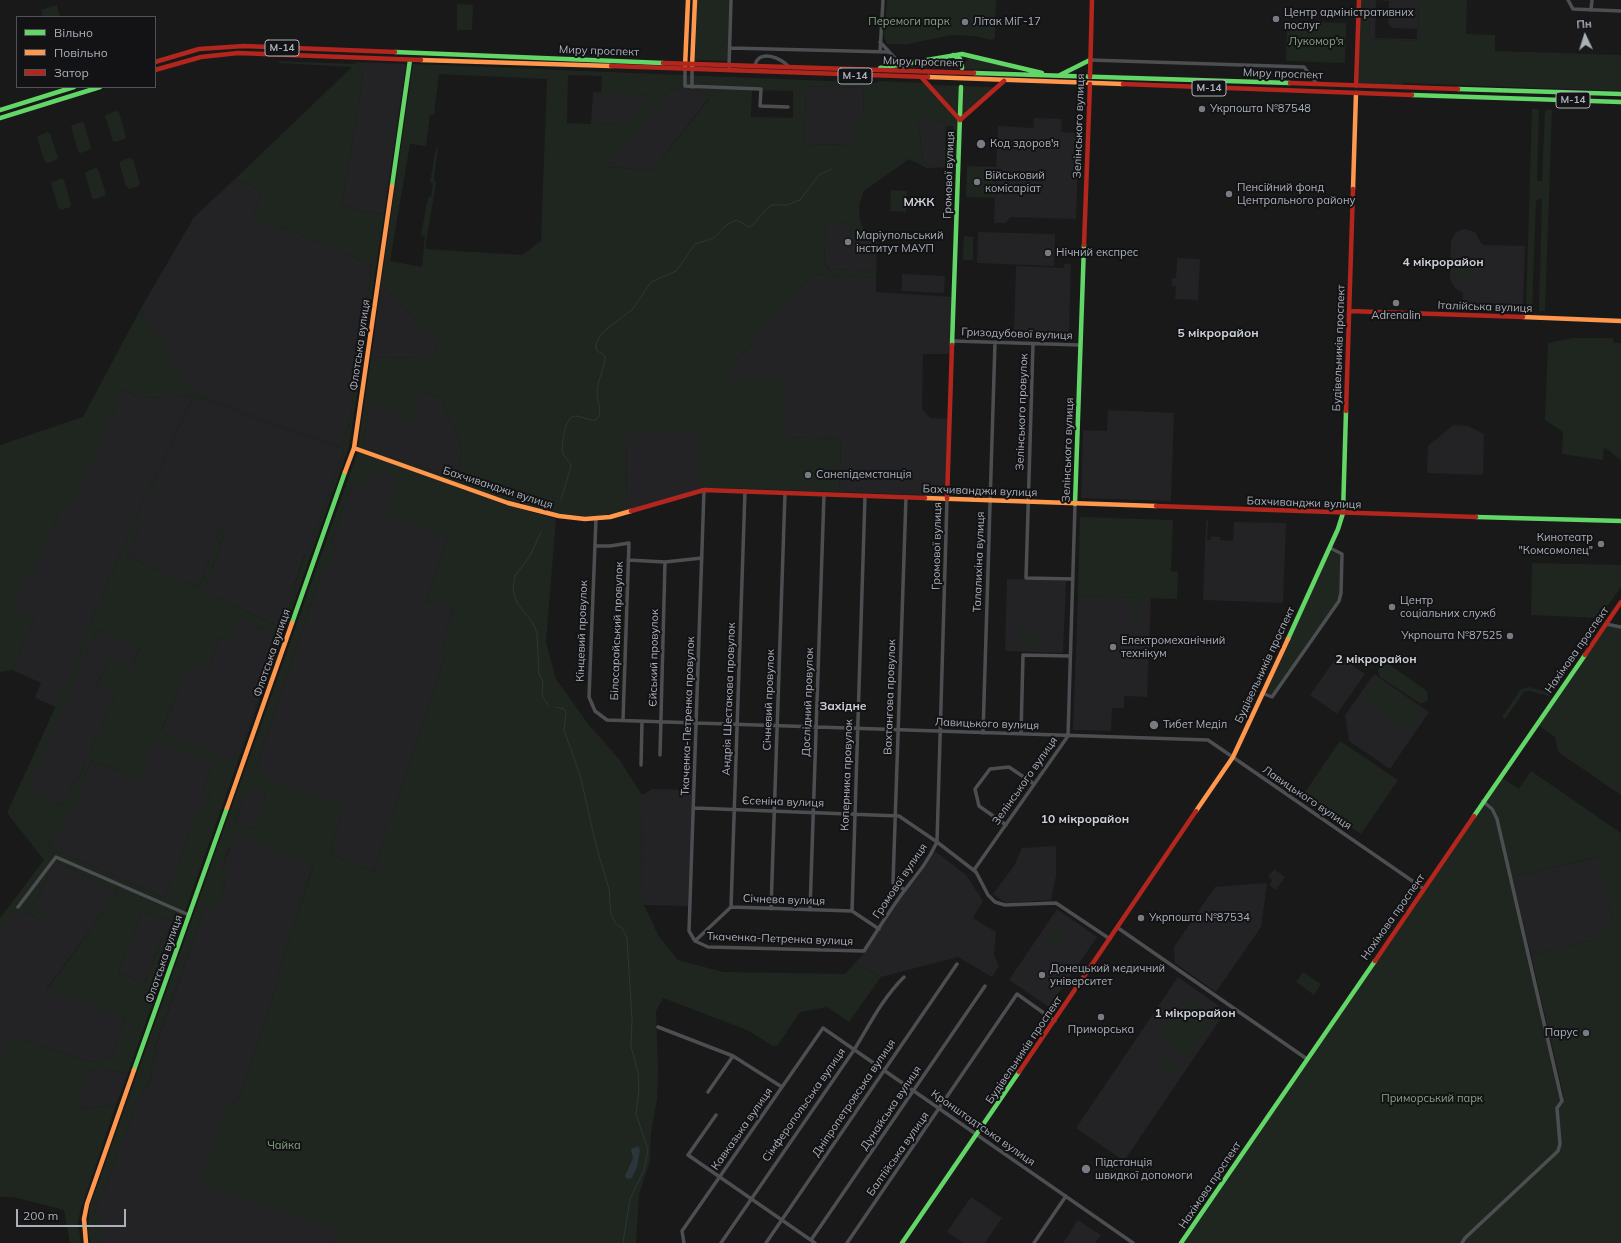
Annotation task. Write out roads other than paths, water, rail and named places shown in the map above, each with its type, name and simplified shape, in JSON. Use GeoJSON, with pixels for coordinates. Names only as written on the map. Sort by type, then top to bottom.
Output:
{"type":"FeatureCollection","features":[{"type":"Feature","properties":{"kind":"main road"},"geometry":{"type":"LineString","coordinates":[[685,70],[688,0]]}},
{"type":"Feature","properties":{"kind":"main road"},"geometry":{"type":"LineString","coordinates":[[692,71],[695,0]]}},
{"type":"Feature","properties":{"kind":"main road","name":"Зелінського вулиця"},"geometry":{"type":"LineString","coordinates":[[1075,504],[1092,0]]}},
{"type":"Feature","properties":{"kind":"main road","name":"Будівельників проспект"},"geometry":{"type":"LineString","coordinates":[[902,1243],[1118,928],[1232,757],[1330,548],[1343,513],[1359,0]]}},
{"type":"Feature","properties":{"kind":"main road","name":"Миру проспект"},"geometry":{"type":"LineString","coordinates":[[156,62],[213,47],[244,46],[755,66],[1621,94]]}},
{"type":"Feature","properties":{"kind":"main road"},"geometry":{"type":"LineString","coordinates":[[316,49],[316,57]]}},
{"type":"Feature","properties":{"kind":"main road","name":"Флотська вулиця"},"geometry":{"type":"LineString","coordinates":[[86,1243],[84,1219],[87,1204],[354,448],[411,52]]}},
{"type":"Feature","properties":{"kind":"main road","name":"Миру проспект"},"geometry":{"type":"LineString","coordinates":[[156,70],[201,57],[220,54],[1621,102]]}},
{"type":"Feature","properties":{"kind":"main road"},"geometry":{"type":"LineString","coordinates":[[952,54],[957,56],[962,65],[967,57],[973,55]]}},
{"type":"Feature","properties":{"kind":"main road"},"geometry":{"type":"LineString","coordinates":[[872,69],[952,54],[973,55],[1050,75]]}},
{"type":"Feature","properties":{"kind":"main road"},"geometry":{"type":"LineString","coordinates":[[594,60],[594,67]]}},
{"type":"Feature","properties":{"kind":"main road"},"geometry":{"type":"LineString","coordinates":[[1058,76],[1090,60]]}},
{"type":"Feature","properties":{"kind":"main road"},"geometry":{"type":"LineString","coordinates":[[738,65],[738,72]]}},
{"type":"Feature","properties":{"kind":"main road"},"geometry":{"type":"LineString","coordinates":[[922,78],[960,120],[1004,81]]}},
{"type":"Feature","properties":{"kind":"main road","name":"Громової вулиця"},"geometry":{"type":"LineString","coordinates":[[947,499],[961,87]]}},
{"type":"Feature","properties":{"kind":"main road"},"geometry":{"type":"LineString","coordinates":[[0,110],[71,88]]}},
{"type":"Feature","properties":{"kind":"main road"},"geometry":{"type":"LineString","coordinates":[[0,116],[97,88]]}},
{"type":"Feature","properties":{"kind":"main road","name":"Італійська вулиця"},"geometry":{"type":"LineString","coordinates":[[1349,311],[1621,321]]}},
{"type":"Feature","properties":{"kind":"main road","name":"Бахчиванджи вулиця"},"geometry":{"type":"LineString","coordinates":[[354,448],[534,511],[559,516],[596,519],[633,511],[704,490],[1075,504],[1621,521]]}},
{"type":"Feature","properties":{"kind":"main road","name":"Нахімова проспект"},"geometry":{"type":"LineString","coordinates":[[1181,1243],[1621,602]]}},
{"type":"Feature","properties":{"kind":"street"},"geometry":{"type":"LineString","coordinates":[[729,72],[731,0]]}},
{"type":"Feature","properties":{"kind":"street"},"geometry":{"type":"LineString","coordinates":[[880,52],[883,0]]}},
{"type":"Feature","properties":{"kind":"street"},"geometry":{"type":"LineString","coordinates":[[1568,0],[1573,9],[1621,11]]}},
{"type":"Feature","properties":{"kind":"street"},"geometry":{"type":"LineString","coordinates":[[1591,10],[1592,0]]}},
{"type":"Feature","properties":{"kind":"street"},"geometry":{"type":"LineString","coordinates":[[880,42],[906,70]]}},
{"type":"Feature","properties":{"kind":"street"},"geometry":{"type":"LineString","coordinates":[[730,48],[889,52]]}},
{"type":"Feature","properties":{"kind":"street"},"geometry":{"type":"LineString","coordinates":[[758,73],[755,66],[757,60],[762,57],[776,57],[784,61],[789,67]]}},
{"type":"Feature","properties":{"kind":"street"},"geometry":{"type":"LineString","coordinates":[[1090,60],[1304,67],[1318,84]]}},
{"type":"Feature","properties":{"kind":"street"},"geometry":{"type":"LineString","coordinates":[[685,70],[685,86],[761,89],[760,106],[788,107]]}},
{"type":"Feature","properties":{"kind":"street"},"geometry":{"type":"LineString","coordinates":[[692,71],[692,87]]}},
{"type":"Feature","properties":{"kind":"street","name":"Гризодубової вулиця"},"geometry":{"type":"LineString","coordinates":[[953,341],[1080,345]]}},
{"type":"Feature","properties":{"kind":"street","name":"Талалихіна вулиця"},"geometry":{"type":"LineString","coordinates":[[983,733],[995,342]]}},
{"type":"Feature","properties":{"kind":"street","name":"Зелінського провулок"},"geometry":{"type":"LineString","coordinates":[[1033,344],[1026,578],[1072,579]]}},
{"type":"Feature","properties":{"kind":"street","name":"Ткаченка-Петренка провулок"},"geometry":{"type":"LineString","coordinates":[[695,941],[689,931],[704,490]]}},
{"type":"Feature","properties":{"kind":"street","name":"Андрія Шестакова провулок"},"geometry":{"type":"LineString","coordinates":[[731,907],[745,491]]}},
{"type":"Feature","properties":{"kind":"street","name":"Січневий провулок"},"geometry":{"type":"LineString","coordinates":[[771,908],[785,492]]}},
{"type":"Feature","properties":{"kind":"street","name":"Дослідний провулок"},"geometry":{"type":"LineString","coordinates":[[810,910],[824,494]]}},
{"type":"Feature","properties":{"kind":"street","name":"Коперника провулок"},"geometry":{"type":"LineString","coordinates":[[852,911],[865,496]]}},
{"type":"Feature","properties":{"kind":"street","name":"Вахтангова провулок"},"geometry":{"type":"LineString","coordinates":[[905,890],[893,883],[906,497]]}},
{"type":"Feature","properties":{"kind":"street","name":"Громової вулиця"},"geometry":{"type":"LineString","coordinates":[[864,951],[905,890],[914,881],[930,857],[937,842],[947,499]]}},
{"type":"Feature","properties":{"kind":"street","name":"Зелінського вулиця"},"geometry":{"type":"LineString","coordinates":[[974,870],[1068,736],[1075,504]]}},
{"type":"Feature","properties":{"kind":"street","name":"Кінцевий провулок"},"geometry":{"type":"LineString","coordinates":[[596,519],[589,697],[591,704],[600,716],[607,720],[623,720]]}},
{"type":"Feature","properties":{"kind":"street","name":"Білосарайський провулок"},"geometry":{"type":"LineString","coordinates":[[595,546],[610,546],[629,543],[623,720]]}},
{"type":"Feature","properties":{"kind":"street"},"geometry":{"type":"LineString","coordinates":[[1262,693],[1272,697],[1339,601],[1341,593],[1342,554],[1330,548]]}},
{"type":"Feature","properties":{"kind":"street"},"geometry":{"type":"LineString","coordinates":[[628,560],[665,562],[702,558]]}},
{"type":"Feature","properties":{"kind":"street","name":"Єйський провулок"},"geometry":{"type":"LineString","coordinates":[[660,755],[665,562]]}},
{"type":"Feature","properties":{"kind":"street"},"geometry":{"type":"LineString","coordinates":[[1606,624],[1621,627]]}},
{"type":"Feature","properties":{"kind":"street"},"geometry":{"type":"LineString","coordinates":[[1021,734],[1023,655],[1070,656]]}},
{"type":"Feature","properties":{"kind":"street","name":"Лавицького вулиця"},"geometry":{"type":"LineString","coordinates":[[623,720],[1208,740],[1424,889]]}},
{"type":"Feature","properties":{"kind":"street"},"geometry":{"type":"LineString","coordinates":[[640,765],[642,721]]}},
{"type":"Feature","properties":{"kind":"street"},"geometry":{"type":"LineString","coordinates":[[1006,825],[979,806],[976,790],[990,769],[1009,767],[1034,784]]}},
{"type":"Feature","properties":{"kind":"street"},"geometry":{"type":"LineString","coordinates":[[1462,1243],[1465,1238],[1558,1151],[1560,1144],[1557,1108],[1562,1101],[1497,819],[1492,808],[1483,801]]}},
{"type":"Feature","properties":{"kind":"street","name":"Єсеніна вулиця"},"geometry":{"type":"LineString","coordinates":[[694,808],[895,815]]}},
{"type":"Feature","properties":{"kind":"street"},"geometry":{"type":"LineString","coordinates":[[895,815],[902,818],[937,842],[974,870],[979,876],[988,895],[996,902],[1005,905],[1056,903],[1110,939]]}},
{"type":"Feature","properties":{"kind":"street"},"geometry":{"type":"LineString","coordinates":[[18,907],[56,856],[189,915]]}},
{"type":"Feature","properties":{"kind":"street","name":"Січнева вулиця"},"geometry":{"type":"LineString","coordinates":[[695,941],[731,907],[852,911]]}},
{"type":"Feature","properties":{"kind":"street"},"geometry":{"type":"LineString","coordinates":[[852,911],[879,929]]}},
{"type":"Feature","properties":{"kind":"street"},"geometry":{"type":"LineString","coordinates":[[1118,928],[1306,1059]]}},
{"type":"Feature","properties":{"kind":"street","name":"Ткаченка-Петренка вулиця"},"geometry":{"type":"LineString","coordinates":[[695,941],[708,947],[864,951]]}},
{"type":"Feature","properties":{"kind":"street","name":"Дніпропетровська вулиця"},"geometry":{"type":"LineString","coordinates":[[766,1243],[957,964]]}},
{"type":"Feature","properties":{"kind":"street","name":"Сімферопольська вулиця"},"geometry":{"type":"LineString","coordinates":[[721,1243],[750,1198],[854,1050],[870,1020],[887,996],[904,978]]}},
{"type":"Feature","properties":{"kind":"street","name":"Дунайська вулиця"},"geometry":{"type":"LineString","coordinates":[[813,1242],[913,1091],[986,986]]}},
{"type":"Feature","properties":{"kind":"street","name":"Балтійська вулиця"},"geometry":{"type":"LineString","coordinates":[[846,1243],[1017,994],[1055,1020]]}},
{"type":"Feature","properties":{"kind":"street"},"geometry":{"type":"LineString","coordinates":[[658,1027],[733,1056],[782,1087]]}},
{"type":"Feature","properties":{"kind":"street","name":"Кронштадтська вулиця"},"geometry":{"type":"LineString","coordinates":[[822,1028],[1133,1243]]}},
{"type":"Feature","properties":{"kind":"street","name":"Кавказька вулиця"},"geometry":{"type":"LineString","coordinates":[[684,1243],[682,1231],[822,1028]]}},
{"type":"Feature","properties":{"kind":"street"},"geometry":{"type":"LineString","coordinates":[[708,1092],[733,1056]]}},
{"type":"Feature","properties":{"kind":"street"},"geometry":{"type":"LineString","coordinates":[[716,1115],[688,1155],[813,1242]]}},
{"type":"Feature","properties":{"kind":"street"},"geometry":{"type":"LineString","coordinates":[[1034,1243],[1066,1196]]}},
{"type":"Feature","properties":{"kind":"waterway"},"geometry":{"type":"LineString","coordinates":[[561,500],[571,465],[562,451],[567,424],[573,417],[577,416],[596,420],[600,414],[597,388],[604,365],[605,356],[596,350],[596,344],[604,331],[633,309],[651,282],[676,271],[695,244],[714,238],[726,225],[737,220],[748,227],[753,225],[766,209],[772,205],[787,205],[800,200],[819,175],[832,169]]}},
{"type":"Feature","properties":{"kind":"waterway"},"geometry":{"type":"LineString","coordinates":[[541,532],[530,556],[515,576],[513,590],[517,603],[533,623],[537,633],[539,674],[543,681],[542,695],[548,705]]}},
{"type":"Feature","properties":{"kind":"waterway"},"geometry":{"type":"LineString","coordinates":[[556,707],[564,709],[566,712],[564,730],[580,775],[597,849],[609,889],[611,915],[616,924],[622,928],[627,938],[632,1019],[631,1046],[638,1073],[639,1089],[636,1114],[648,1150],[644,1170],[630,1199],[623,1243]]}},
{"type":"Feature","properties":{"kind":"place","name":"Центр адміністративних послуг"},"geometry":{"type":"Point","coordinates":[1276,19]}},
{"type":"Feature","properties":{"kind":"place","name":"Літак МіГ-17"},"geometry":{"type":"Point","coordinates":[965,22]}},
{"type":"Feature","properties":{"kind":"place","name":"Укрпошта №87548"},"geometry":{"type":"Point","coordinates":[1202,109]}},
{"type":"Feature","properties":{"kind":"place","name":"Код здоров'я"},"geometry":{"type":"Point","coordinates":[981,144]}},
{"type":"Feature","properties":{"kind":"place","name":"Військовий комісаріат"},"geometry":{"type":"Point","coordinates":[977,182]}},
{"type":"Feature","properties":{"kind":"place","name":"Пенсійний фонд Центрального району"},"geometry":{"type":"Point","coordinates":[1229,194]}},
{"type":"Feature","properties":{"kind":"place","name":"Маріупольський інститут МАУП"},"geometry":{"type":"Point","coordinates":[848,242]}},
{"type":"Feature","properties":{"kind":"place","name":"Нічний експрес"},"geometry":{"type":"Point","coordinates":[1048,253]}},
{"type":"Feature","properties":{"kind":"place","name":"Adrenalin"},"geometry":{"type":"Point","coordinates":[1396,303]}},
{"type":"Feature","properties":{"kind":"place","name":"Санепідемстанція"},"geometry":{"type":"Point","coordinates":[808,475]}},
{"type":"Feature","properties":{"kind":"place","name":"Кинотеатр \"Комсомолец\""},"geometry":{"type":"Point","coordinates":[1601,544]}},
{"type":"Feature","properties":{"kind":"place","name":"Центр соціальних служб"},"geometry":{"type":"Point","coordinates":[1392,607]}},
{"type":"Feature","properties":{"kind":"place","name":"Укрпошта №87525"},"geometry":{"type":"Point","coordinates":[1510,636]}},
{"type":"Feature","properties":{"kind":"place","name":"Електромеханічний технікум"},"geometry":{"type":"Point","coordinates":[1113,647]}},
{"type":"Feature","properties":{"kind":"place","name":"Тибет Меділ"},"geometry":{"type":"Point","coordinates":[1154,725]}},
{"type":"Feature","properties":{"kind":"place","name":"Укрпошта №87534"},"geometry":{"type":"Point","coordinates":[1141,918]}},
{"type":"Feature","properties":{"kind":"place","name":"Донецький медичний університет"},"geometry":{"type":"Point","coordinates":[1042,975]}},
{"type":"Feature","properties":{"kind":"place","name":"Приморська"},"geometry":{"type":"Point","coordinates":[1101,1017]}},
{"type":"Feature","properties":{"kind":"place","name":"Парус"},"geometry":{"type":"Point","coordinates":[1586,1033]}},
{"type":"Feature","properties":{"kind":"place","name":"Підстанція швидкої допомоги"},"geometry":{"type":"Point","coordinates":[1086,1169]}},
{"type":"Feature","properties":{"kind":"district","name":"МЖК"},"geometry":{"type":"Point","coordinates":[919,202]}},
{"type":"Feature","properties":{"kind":"district","name":"4 мікрорайон"},"geometry":{"type":"Point","coordinates":[1443,262]}},
{"type":"Feature","properties":{"kind":"district","name":"5 мікрорайон"},"geometry":{"type":"Point","coordinates":[1218,333]}},
{"type":"Feature","properties":{"kind":"district","name":"2 мікрорайон"},"geometry":{"type":"Point","coordinates":[1376,659]}},
{"type":"Feature","properties":{"kind":"district","name":"Західне"},"geometry":{"type":"Point","coordinates":[843,706]}},
{"type":"Feature","properties":{"kind":"district","name":"10 мікрорайон"},"geometry":{"type":"Point","coordinates":[1085,819]}},
{"type":"Feature","properties":{"kind":"district","name":"1 мікрорайон"},"geometry":{"type":"Point","coordinates":[1195,1013]}},
{"type":"Feature","properties":{"kind":"park label","name":"Перемоги парк"},"geometry":{"type":"Point","coordinates":[909,22]}},
{"type":"Feature","properties":{"kind":"park label","name":"Лукомор'я"},"geometry":{"type":"Point","coordinates":[1316,42]}},
{"type":"Feature","properties":{"kind":"park label","name":"Приморський парк"},"geometry":{"type":"Point","coordinates":[1432,1099]}},
{"type":"Feature","properties":{"kind":"park label","name":"Чайка"},"geometry":{"type":"Point","coordinates":[284,1146]}}]}
